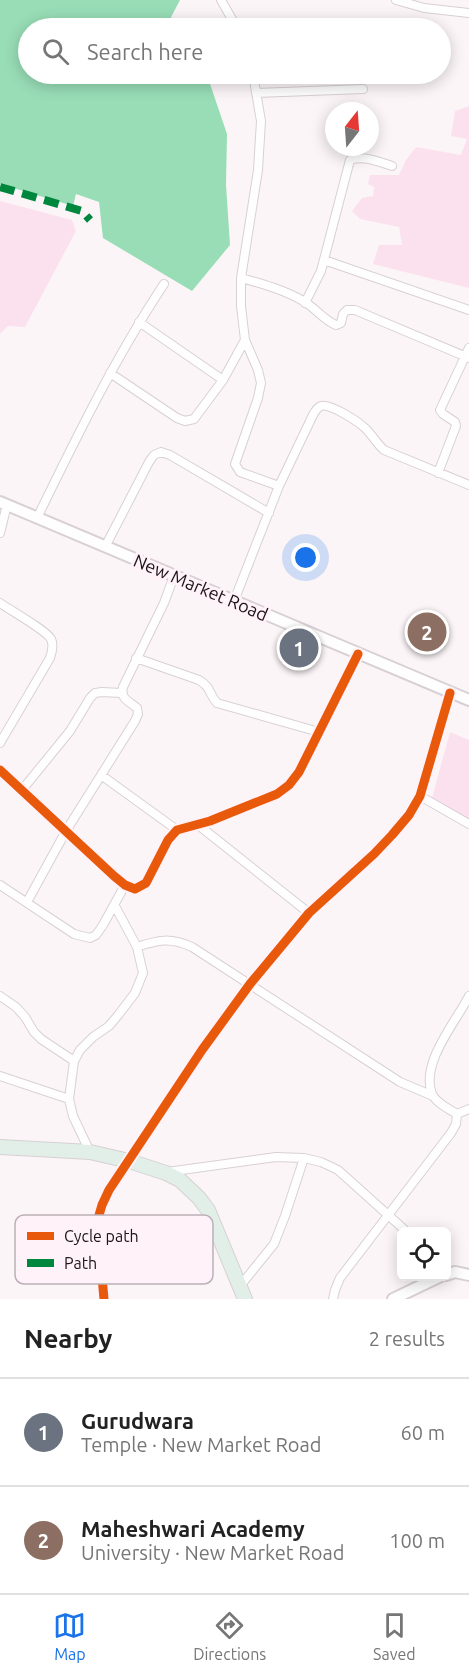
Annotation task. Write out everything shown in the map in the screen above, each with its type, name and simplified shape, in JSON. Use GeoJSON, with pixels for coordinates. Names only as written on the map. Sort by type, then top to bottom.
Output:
{"type":"FeatureCollection","features":[{"type":"Feature","properties":{"kind":"highway"},"geometry":{"type":"LineString","coordinates":[[0,1147],[90,1152],[129,1161],[180,1180],[189,1187],[210,1215]]}},
{"type":"Feature","properties":{"kind":"highway"},"geometry":{"type":"LineString","coordinates":[[213,1222],[242,1293]]}},
{"type":"Feature","properties":{"kind":"street"},"geometry":{"type":"LineString","coordinates":[[221,0],[231,18]]}},
{"type":"Feature","properties":{"kind":"street"},"geometry":{"type":"LineString","coordinates":[[396,0],[424,8],[469,13]]}},
{"type":"Feature","properties":{"kind":"street"},"geometry":{"type":"LineString","coordinates":[[255,84],[261,121],[258,170],[241,278],[241,306],[245,340],[261,383],[235,464],[240,472],[279,486]]}},
{"type":"Feature","properties":{"kind":"street"},"geometry":{"type":"LineString","coordinates":[[256,93],[363,89]]}},
{"type":"Feature","properties":{"kind":"street"},"geometry":{"type":"LineString","coordinates":[[305,303],[321,271],[350,160],[365,158],[392,166]]}},
{"type":"Feature","properties":{"kind":"street"},"geometry":{"type":"LineString","coordinates":[[324,260],[469,310]]}},
{"type":"Feature","properties":{"kind":"street"},"geometry":{"type":"LineString","coordinates":[[241,278],[270,286],[305,303],[336,325],[341,323],[347,310],[355,310],[468,354],[440,410],[442,414],[455,422],[456,426],[438,473]]}},
{"type":"Feature","properties":{"kind":"street"},"geometry":{"type":"LineString","coordinates":[[37,518],[87,415],[139,322],[164,284]]}},
{"type":"Feature","properties":{"kind":"street"},"geometry":{"type":"LineString","coordinates":[[139,322],[223,380]]}},
{"type":"Feature","properties":{"kind":"street"},"geometry":{"type":"LineString","coordinates":[[110,373],[177,418],[194,419],[223,380],[245,340]]}},
{"type":"Feature","properties":{"kind":"street"},"geometry":{"type":"LineString","coordinates":[[234,602],[279,486],[312,417],[318,408],[324,405],[338,410],[364,427],[384,450],[469,485]]}},
{"type":"Feature","properties":{"kind":"street"},"geometry":{"type":"LineString","coordinates":[[105,546],[149,462],[154,454],[161,452],[170,455],[269,513]]}},
{"type":"Feature","properties":{"kind":"street"},"geometry":{"type":"LineString","coordinates":[[0,533],[4,504]]}},
{"type":"Feature","properties":{"kind":"street","name":"New Market Road"},"geometry":{"type":"LineString","coordinates":[[4,504],[469,700]]}},
{"type":"Feature","properties":{"kind":"street"},"geometry":{"type":"LineString","coordinates":[[27,902],[66,831],[138,714],[137,708],[124,699],[121,693],[164,603],[174,576]]}},
{"type":"Feature","properties":{"kind":"street"},"geometry":{"type":"LineString","coordinates":[[0,603],[42,630],[51,640],[53,649],[0,743]]}},
{"type":"Feature","properties":{"kind":"street"},"geometry":{"type":"LineString","coordinates":[[0,770],[114,876],[125,885],[135,889],[146,883],[168,840],[177,830],[210,821],[277,794],[289,785],[299,772],[358,654]]}},
{"type":"Feature","properties":{"kind":"street"},"geometry":{"type":"LineString","coordinates":[[136,658],[199,680],[207,685],[212,698],[217,703],[319,732]]}},
{"type":"Feature","properties":{"kind":"street"},"geometry":{"type":"LineString","coordinates":[[22,790],[70,731],[95,693],[121,693]]}},
{"type":"Feature","properties":{"kind":"street"},"geometry":{"type":"LineString","coordinates":[[99,1215],[108,1190],[202,1050],[250,984],[309,913],[392,835],[409,815],[420,796],[450,693]]}},
{"type":"Feature","properties":{"kind":"street"},"geometry":{"type":"LineString","coordinates":[[101,775],[177,830]]}},
{"type":"Feature","properties":{"kind":"street"},"geometry":{"type":"LineString","coordinates":[[420,796],[469,824]]}},
{"type":"Feature","properties":{"kind":"street"},"geometry":{"type":"LineString","coordinates":[[197,824],[309,913]]}},
{"type":"Feature","properties":{"kind":"street"},"geometry":{"type":"LineString","coordinates":[[0,885],[74,934],[90,938],[96,934],[115,906],[125,885]]}},
{"type":"Feature","properties":{"kind":"street"},"geometry":{"type":"LineString","coordinates":[[90,1152],[73,1116],[69,1099],[74,1061],[80,1050],[109,1026],[135,993],[143,972],[137,947],[115,906]]}},
{"type":"Feature","properties":{"kind":"street"},"geometry":{"type":"LineString","coordinates":[[137,947],[168,939],[192,947],[400,1082],[432,1096],[457,1114]]}},
{"type":"Feature","properties":{"kind":"street"},"geometry":{"type":"LineString","coordinates":[[0,996],[16,1007],[41,1040],[74,1061]]}},
{"type":"Feature","properties":{"kind":"street"},"geometry":{"type":"LineString","coordinates":[[432,1096],[430,1082],[432,1065],[438,1049],[469,996]]}},
{"type":"Feature","properties":{"kind":"street"},"geometry":{"type":"LineString","coordinates":[[0,1076],[69,1099]]}},
{"type":"Feature","properties":{"kind":"street"},"geometry":{"type":"LineString","coordinates":[[457,1114],[469,1109]]}},
{"type":"Feature","properties":{"kind":"street"},"geometry":{"type":"LineString","coordinates":[[333,1299],[340,1278],[451,1134],[456,1124],[457,1114]]}},
{"type":"Feature","properties":{"kind":"street"},"geometry":{"type":"LineString","coordinates":[[166,1173],[276,1157],[304,1158],[321,1162],[338,1170],[401,1227]]}},
{"type":"Feature","properties":{"kind":"street"},"geometry":{"type":"LineString","coordinates":[[242,1293],[274,1244],[304,1158]]}},
{"type":"Feature","properties":{"kind":"street"},"geometry":{"type":"LineString","coordinates":[[451,1270],[469,1275]]}},
{"type":"Feature","properties":{"kind":"street"},"geometry":{"type":"LineString","coordinates":[[393,1299],[431,1281]]}},
{"type":"Feature","properties":{"kind":"street"},"geometry":{"type":"LineString","coordinates":[[103,1284],[104,1299]]}},
{"type":"Feature","properties":{"kind":"shaded area"},"geometry":{"type":"Polygon","coordinates":[[[0,0],[180,0],[171,18],[18,18],[18,84],[210,84],[227,134],[226,185],[230,245],[192,291],[103,238],[99,202],[76,194],[73,206],[0,184],[0,0]]]}},
{"type":"Feature","properties":{"kind":"shaded area"},"geometry":{"type":"Polygon","coordinates":[[[469,106],[469,288],[373,264],[379,245],[402,245],[399,227],[360,219],[352,211],[362,198],[373,196],[374,187],[368,184],[370,175],[399,175],[406,160],[416,147],[461,155],[467,139],[451,136],[455,111],[469,106]]]}},
{"type":"Feature","properties":{"kind":"shaded area"},"geometry":{"type":"Polygon","coordinates":[[[0,201],[72,220],[76,231],[25,327],[8,326],[0,334],[0,201]]]}},
{"type":"Feature","properties":{"kind":"shaded area"},"geometry":{"type":"Polygon","coordinates":[[[450,732],[469,740],[469,823],[430,805],[450,732]]]}},
{"type":"Feature","properties":{"kind":"marked path"},"geometry":{"type":"LineString","coordinates":[[0,187],[82,211],[90,220]]}},
{"type":"Feature","properties":{"kind":"cycle path"},"geometry":{"type":"LineString","coordinates":[[0,770],[114,876],[125,885],[135,889],[146,883],[168,840],[177,830],[210,821],[277,794],[289,785],[299,772],[358,654]]}},
{"type":"Feature","properties":{"kind":"cycle path"},"geometry":{"type":"LineString","coordinates":[[99,1215],[109,1190],[202,1050],[250,984],[309,913],[374,854],[409,815],[420,796],[450,693]]}},
{"type":"Feature","properties":{"kind":"cycle path"},"geometry":{"type":"LineString","coordinates":[[103,1284],[104,1299]]}},
{"type":"Feature","properties":{"kind":"place","name":"Maheshwari Academy"},"geometry":{"type":"Point","coordinates":[427,632]}},
{"type":"Feature","properties":{"kind":"place","name":"Gurudwara"},"geometry":{"type":"Point","coordinates":[299,648]}}]}
